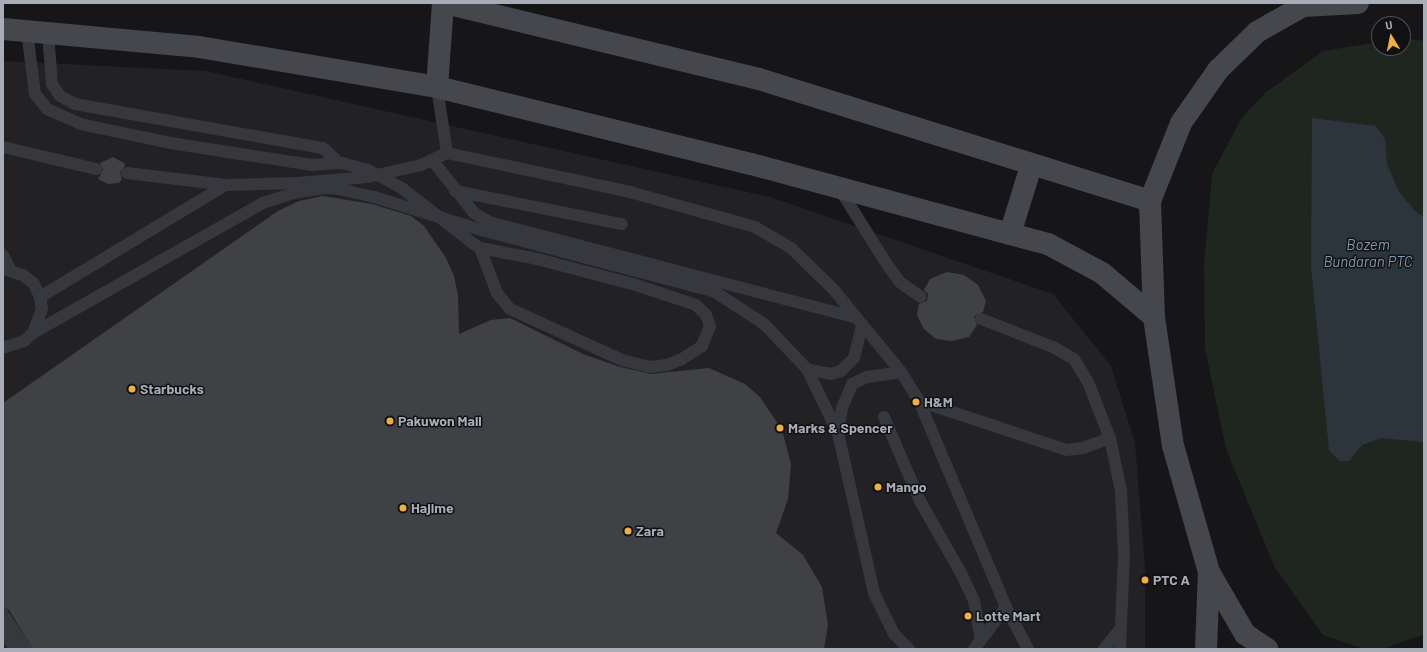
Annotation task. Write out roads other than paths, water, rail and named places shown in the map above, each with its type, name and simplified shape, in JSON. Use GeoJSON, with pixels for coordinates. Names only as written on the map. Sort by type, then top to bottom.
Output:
{"type":"FeatureCollection","features":[{"type":"Feature","properties":{"kind":"street"},"geometry":{"type":"LineString","coordinates":[[437,87],[444,3],[759,79],[1031,166],[1150,201]]}},
{"type":"Feature","properties":{"kind":"street"},"geometry":{"type":"LineString","coordinates":[[1267,649],[1245,634],[1208,572],[1173,446],[1154,317],[1150,201],[1181,123],[1218,70],[1257,32],[1303,6],[1358,3]]}},
{"type":"Feature","properties":{"kind":"street"},"geometry":{"type":"LineString","coordinates":[[3,29],[199,47],[437,87],[838,187],[1048,244],[1102,273],[1154,317]]}},
{"type":"Feature","properties":{"kind":"street"},"geometry":{"type":"LineString","coordinates":[[1010,234],[1031,166]]}},
{"type":"Feature","properties":{"kind":"street"},"geometry":{"type":"LineString","coordinates":[[1206,649],[1208,572]]}},
{"type":"Feature","properties":{"kind":"lane"},"geometry":{"type":"LineString","coordinates":[[37,32],[52,84],[60,96],[75,104],[323,148],[340,162]]}},
{"type":"Feature","properties":{"kind":"lane"},"geometry":{"type":"LineString","coordinates":[[37,32],[35,94],[47,109],[80,124],[170,143],[312,165],[340,162],[368,170],[403,189],[477,246],[537,259],[636,285],[696,305],[706,315],[710,326],[702,346],[682,359],[667,365],[650,367],[622,360],[510,308],[497,294],[477,246]]}},
{"type":"Feature","properties":{"kind":"lane"},"geometry":{"type":"LineString","coordinates":[[437,87],[447,153]]}},
{"type":"Feature","properties":{"kind":"lane"},"geometry":{"type":"LineString","coordinates":[[3,147],[96,169]]}},
{"type":"Feature","properties":{"kind":"lane"},"geometry":{"type":"LineString","coordinates":[[127,173],[226,185],[368,177],[433,161],[447,153],[630,192],[755,227],[791,248],[834,290],[901,372],[919,401],[1006,607],[1028,649]]}},
{"type":"Feature","properties":{"kind":"lane"},"geometry":{"type":"LineString","coordinates":[[433,161],[455,191],[474,213],[489,222],[859,321]]}},
{"type":"Feature","properties":{"kind":"lane"},"geometry":{"type":"LineString","coordinates":[[40,297],[226,185]]}},
{"type":"Feature","properties":{"kind":"lane"},"geometry":{"type":"LineString","coordinates":[[838,187],[897,277],[921,297]]}},
{"type":"Feature","properties":{"kind":"lane"},"geometry":{"type":"LineString","coordinates":[[3,348],[24,341],[33,333],[263,203],[293,193],[331,188],[374,197],[481,230],[715,292],[764,324],[807,369],[838,433],[874,593],[894,634],[909,649]]}},
{"type":"Feature","properties":{"kind":"lane"},"geometry":{"type":"LineString","coordinates":[[455,191],[622,224]]}},
{"type":"Feature","properties":{"kind":"lane"},"geometry":{"type":"LineString","coordinates":[[3,255],[7,269],[23,275],[34,284],[40,297],[42,309],[33,333]]}},
{"type":"Feature","properties":{"kind":"lane"},"geometry":{"type":"LineString","coordinates":[[981,319],[1053,347],[1074,359],[1088,382],[1110,438],[1121,490],[1124,554],[1120,649]]}},
{"type":"Feature","properties":{"kind":"lane"},"geometry":{"type":"LineString","coordinates":[[807,369],[830,374],[841,371],[854,358],[859,321]]}},
{"type":"Feature","properties":{"kind":"lane"},"geometry":{"type":"LineString","coordinates":[[838,433],[842,408],[852,384],[867,377],[901,372]]}},
{"type":"Feature","properties":{"kind":"lane"},"geometry":{"type":"LineString","coordinates":[[919,401],[1066,450],[1083,448],[1110,438]]}},
{"type":"Feature","properties":{"kind":"lane"},"geometry":{"type":"LineString","coordinates":[[884,417],[920,500],[962,575],[974,601],[981,639]]}},
{"type":"Feature","properties":{"kind":"lane"},"geometry":{"type":"LineString","coordinates":[[974,649],[1006,607]]}},
{"type":"Feature","properties":{"kind":"lane"},"geometry":{"type":"LineString","coordinates":[[3,614],[26,649]]}},
{"type":"Feature","properties":{"kind":"lane"},"geometry":{"type":"LineString","coordinates":[[1104,649],[1120,629]]}},
{"type":"Feature","properties":{"kind":"lane"},"geometry":{"type":"LineString","coordinates":[[3,631],[15,649]]}},
{"type":"Feature","properties":{"kind":"water","name":"Bozem Bundaran PTC"},"geometry":{"type":"Polygon","coordinates":[[[1312,118],[1376,126],[1385,139],[1387,164],[1399,192],[1415,211],[1424,217],[1424,442],[1381,438],[1362,445],[1349,461],[1340,461],[1329,450],[1311,267],[1312,118]]]}},
{"type":"Feature","properties":{"kind":"place","name":"Starbucks"},"geometry":{"type":"Point","coordinates":[132,389]}},
{"type":"Feature","properties":{"kind":"place","name":"H&M"},"geometry":{"type":"Point","coordinates":[916,402]}},
{"type":"Feature","properties":{"kind":"place","name":"Pakuwon Mall"},"geometry":{"type":"Point","coordinates":[390,421]}},
{"type":"Feature","properties":{"kind":"place","name":"Marks & Spencer"},"geometry":{"type":"Point","coordinates":[780,428]}},
{"type":"Feature","properties":{"kind":"place","name":"Mango"},"geometry":{"type":"Point","coordinates":[878,487]}},
{"type":"Feature","properties":{"kind":"place","name":"Hajime"},"geometry":{"type":"Point","coordinates":[403,508]}},
{"type":"Feature","properties":{"kind":"place","name":"Zara"},"geometry":{"type":"Point","coordinates":[628,531]}},
{"type":"Feature","properties":{"kind":"place","name":"PTC A"},"geometry":{"type":"Point","coordinates":[1145,580]}},
{"type":"Feature","properties":{"kind":"place","name":"Lotte Mart"},"geometry":{"type":"Point","coordinates":[968,616]}}]}
